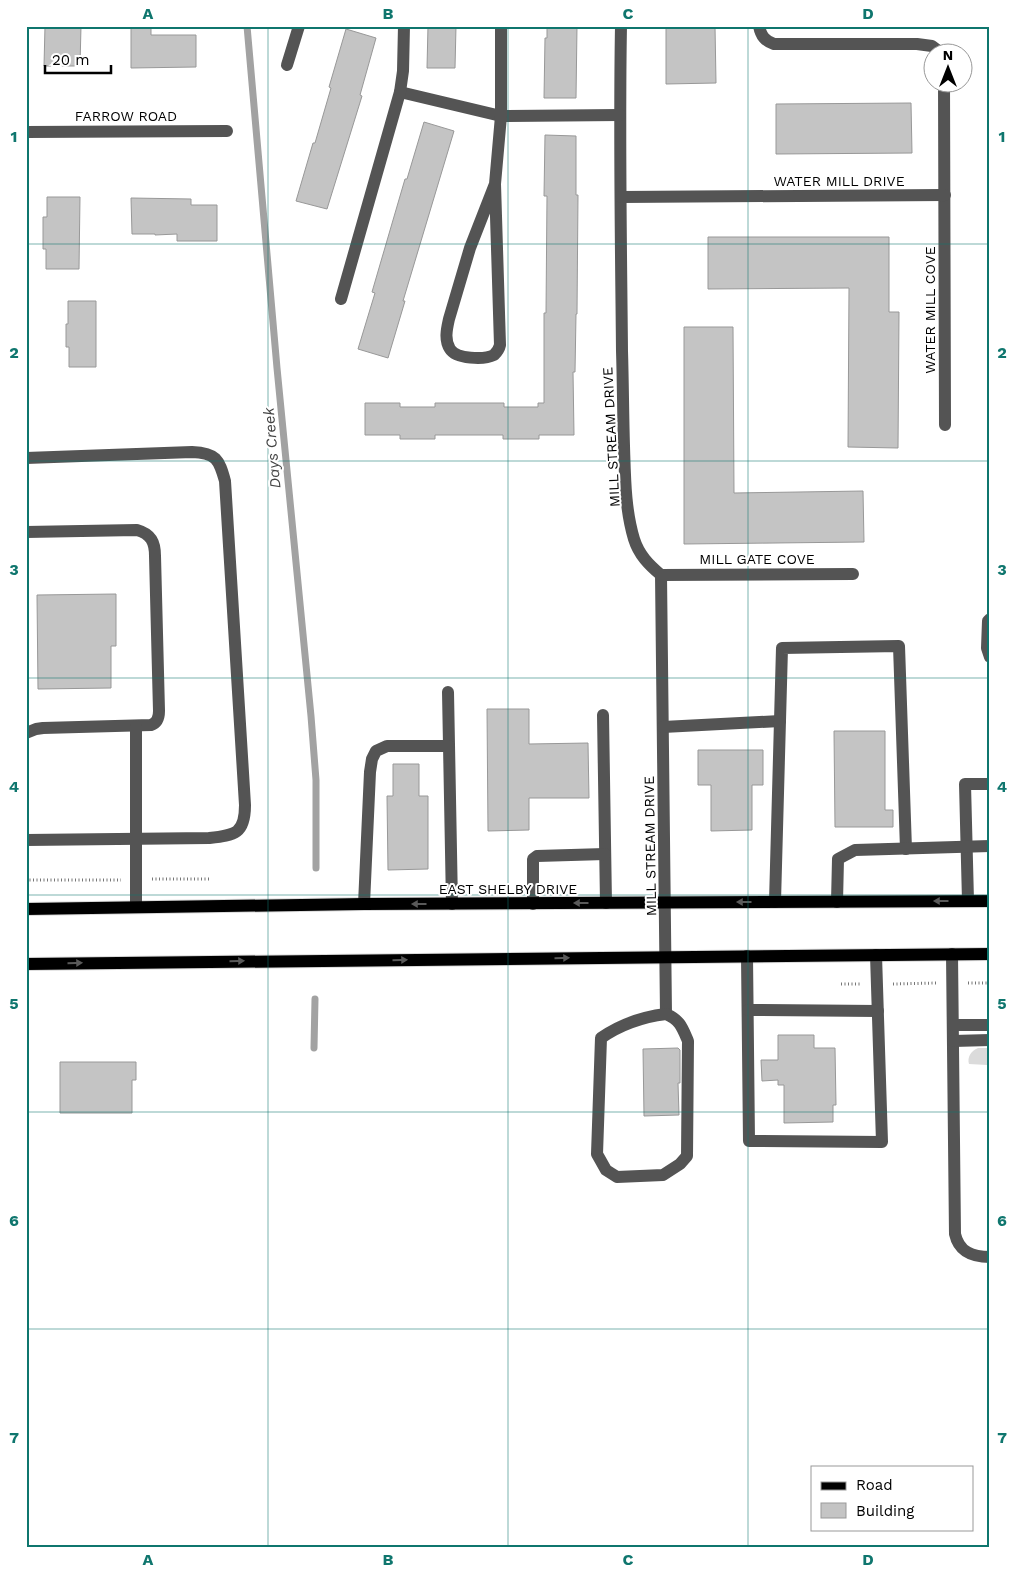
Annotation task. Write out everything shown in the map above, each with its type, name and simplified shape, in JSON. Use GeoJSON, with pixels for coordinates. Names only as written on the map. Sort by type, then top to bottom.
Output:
{"type":"FeatureCollection","features":[{"type":"Feature","properties":{"kind":"main road","name":"EAST SHELBY DRIVE"},"geometry":{"type":"LineString","coordinates":[[26,909],[364,904],[990,901]]}},
{"type":"Feature","properties":{"kind":"main road"},"geometry":{"type":"LineString","coordinates":[[26,964],[990,954]]}},
{"type":"Feature","properties":{"kind":"street"},"geometry":{"type":"LineString","coordinates":[[287,65],[299,26]]}},
{"type":"Feature","properties":{"kind":"street"},"geometry":{"type":"LineString","coordinates":[[340,299],[400,92],[403,72],[403,26]]}},
{"type":"Feature","properties":{"kind":"street"},"geometry":{"type":"LineString","coordinates":[[495,184],[470,248],[448,324],[448,347],[455,354],[463,357],[482,358],[491,356],[498,351],[500,345],[495,184],[501,116],[501,26]]}},
{"type":"Feature","properties":{"kind":"street","name":"MILL STREAM DRIVE"},"geometry":{"type":"LineString","coordinates":[[620,26],[623,386],[628,502],[635,540],[640,553],[648,564],[661,575],[666,1014]]}},
{"type":"Feature","properties":{"kind":"street"},"geometry":{"type":"LineString","coordinates":[[759,26],[764,38],[774,44],[924,45]]}},
{"type":"Feature","properties":{"kind":"street"},"geometry":{"type":"LineString","coordinates":[[400,92],[501,116],[620,115]]}},
{"type":"Feature","properties":{"kind":"street"},"geometry":{"type":"LineString","coordinates":[[944,92],[945,195]]}},
{"type":"Feature","properties":{"kind":"street","name":"FARROW ROAD"},"geometry":{"type":"LineString","coordinates":[[26,132],[227,131]]}},
{"type":"Feature","properties":{"kind":"street","name":"WATER MILL DRIVE"},"geometry":{"type":"LineString","coordinates":[[620,197],[945,195]]}},
{"type":"Feature","properties":{"kind":"street","name":"WATER MILL COVE"},"geometry":{"type":"LineString","coordinates":[[944,425],[945,195]]}},
{"type":"Feature","properties":{"kind":"street"},"geometry":{"type":"LineString","coordinates":[[26,458],[192,452],[215,456],[221,466],[225,481],[245,818],[242,827],[235,833],[225,836],[26,840]]}},
{"type":"Feature","properties":{"kind":"street"},"geometry":{"type":"LineString","coordinates":[[26,532],[137,530],[152,539],[156,556],[158,716],[155,724],[43,728],[26,733]]}},
{"type":"Feature","properties":{"kind":"street","name":"MILL GATE COVE"},"geometry":{"type":"LineString","coordinates":[[661,575],[853,574]]}},
{"type":"Feature","properties":{"kind":"street"},"geometry":{"type":"LineString","coordinates":[[990,619],[988,620],[987,648],[990,657]]}},
{"type":"Feature","properties":{"kind":"street"},"geometry":{"type":"LineString","coordinates":[[775,902],[782,648],[899,646],[906,849]]}},
{"type":"Feature","properties":{"kind":"street"},"geometry":{"type":"LineString","coordinates":[[448,692],[452,904]]}},
{"type":"Feature","properties":{"kind":"street"},"geometry":{"type":"LineString","coordinates":[[603,715],[606,903]]}},
{"type":"Feature","properties":{"kind":"street"},"geometry":{"type":"LineString","coordinates":[[663,727],[780,721]]}},
{"type":"Feature","properties":{"kind":"street"},"geometry":{"type":"LineString","coordinates":[[136,726],[136,907]]}},
{"type":"Feature","properties":{"kind":"street"},"geometry":{"type":"LineString","coordinates":[[364,904],[372,759],[376,752],[387,746],[449,746]]}},
{"type":"Feature","properties":{"kind":"street"},"geometry":{"type":"LineString","coordinates":[[968,901],[965,784],[990,784]]}},
{"type":"Feature","properties":{"kind":"street"},"geometry":{"type":"LineString","coordinates":[[836,902],[838,859],[855,850],[990,846]]}},
{"type":"Feature","properties":{"kind":"street"},"geometry":{"type":"LineString","coordinates":[[533,904],[533,866],[537,856],[605,854]]}},
{"type":"Feature","properties":{"kind":"street"},"geometry":{"type":"LineString","coordinates":[[952,954],[954,1234],[957,1242],[964,1250],[978,1257],[990,1257]]}},
{"type":"Feature","properties":{"kind":"street"},"geometry":{"type":"LineString","coordinates":[[747,956],[749,1141],[882,1142],[876,955]]}},
{"type":"Feature","properties":{"kind":"street"},"geometry":{"type":"LineString","coordinates":[[748,1010],[878,1011]]}},
{"type":"Feature","properties":{"kind":"street"},"geometry":{"type":"LineString","coordinates":[[666,1014],[676,1018],[682,1026],[688,1041],[687,1156],[680,1164],[663,1175],[617,1177],[606,1170],[597,1154],[601,1038],[628,1023],[666,1014]]}},
{"type":"Feature","properties":{"kind":"street"},"geometry":{"type":"LineString","coordinates":[[953,1025],[990,1025]]}},
{"type":"Feature","properties":{"kind":"street"},"geometry":{"type":"LineString","coordinates":[[953,1041],[990,1040]]}},
{"type":"Feature","properties":{"kind":"path"},"geometry":{"type":"LineString","coordinates":[[841,984],[990,983]]}},
{"type":"Feature","properties":{"kind":"shaded area"},"geometry":{"type":"Polygon","coordinates":[[[978,1048],[990,1048],[989,1072],[987,1072],[987,1065],[969,1064],[970,1054],[978,1048]]]}},
{"type":"Feature","properties":{"kind":"building"},"geometry":{"type":"Polygon","coordinates":[[[45,26],[81,26],[80,66],[44,66],[45,26]]]}},
{"type":"Feature","properties":{"kind":"building"},"geometry":{"type":"Polygon","coordinates":[[[131,26],[151,26],[151,35],[196,35],[196,67],[131,68],[131,26]]]}},
{"type":"Feature","properties":{"kind":"building"},"geometry":{"type":"Polygon","coordinates":[[[428,26],[456,26],[455,68],[427,68],[428,26]]]}},
{"type":"Feature","properties":{"kind":"building"},"geometry":{"type":"Polygon","coordinates":[[[547,26],[577,26],[576,98],[544,98],[547,26]]]}},
{"type":"Feature","properties":{"kind":"building"},"geometry":{"type":"Polygon","coordinates":[[[666,26],[715,26],[716,83],[666,84],[666,26]]]}},
{"type":"Feature","properties":{"kind":"building"},"geometry":{"type":"Polygon","coordinates":[[[346,29],[376,38],[360,95],[362,96],[327,209],[296,201],[331,88],[329,87],[346,29]]]}},
{"type":"Feature","properties":{"kind":"building"},"geometry":{"type":"Polygon","coordinates":[[[911,103],[912,153],[776,154],[776,104],[911,103]]]}},
{"type":"Feature","properties":{"kind":"building"},"geometry":{"type":"Polygon","coordinates":[[[424,122],[454,131],[403,301],[405,301],[388,358],[358,349],[375,293],[372,292],[424,122]]]}},
{"type":"Feature","properties":{"kind":"building"},"geometry":{"type":"Polygon","coordinates":[[[545,135],[576,136],[576,195],[578,195],[577,314],[575,372],[573,372],[574,435],[539,435],[539,439],[503,439],[503,435],[435,435],[435,439],[400,439],[400,435],[365,435],[365,403],[400,403],[400,407],[435,407],[435,403],[504,403],[504,407],[538,407],[538,403],[544,403],[547,196],[544,196],[545,135]]]}},
{"type":"Feature","properties":{"kind":"building"},"geometry":{"type":"Polygon","coordinates":[[[47,197],[80,197],[79,269],[46,269],[46,249],[43,249],[43,217],[47,217],[47,197]]]}},
{"type":"Feature","properties":{"kind":"building"},"geometry":{"type":"Polygon","coordinates":[[[131,198],[191,199],[191,205],[217,205],[217,241],[177,241],[177,234],[132,234],[131,198]]]}},
{"type":"Feature","properties":{"kind":"building"},"geometry":{"type":"Polygon","coordinates":[[[708,237],[889,237],[889,312],[899,312],[898,448],[848,447],[849,288],[708,289],[708,237]]]}},
{"type":"Feature","properties":{"kind":"building"},"geometry":{"type":"Polygon","coordinates":[[[68,301],[96,301],[96,367],[69,367],[69,347],[66,347],[68,301]]]}},
{"type":"Feature","properties":{"kind":"building"},"geometry":{"type":"Polygon","coordinates":[[[684,327],[733,327],[734,493],[863,491],[864,542],[684,544],[684,327]]]}},
{"type":"Feature","properties":{"kind":"building"},"geometry":{"type":"Polygon","coordinates":[[[116,594],[116,646],[111,646],[111,688],[38,689],[37,595],[116,594]]]}},
{"type":"Feature","properties":{"kind":"building"},"geometry":{"type":"Polygon","coordinates":[[[487,709],[529,709],[529,744],[588,743],[589,798],[529,798],[529,830],[488,831],[487,709]]]}},
{"type":"Feature","properties":{"kind":"building"},"geometry":{"type":"Polygon","coordinates":[[[834,731],[885,731],[885,810],[893,810],[893,827],[835,827],[834,731]]]}},
{"type":"Feature","properties":{"kind":"building"},"geometry":{"type":"Polygon","coordinates":[[[698,750],[763,750],[763,785],[752,785],[752,830],[711,831],[711,785],[698,785],[698,750]]]}},
{"type":"Feature","properties":{"kind":"building"},"geometry":{"type":"Polygon","coordinates":[[[393,764],[419,764],[419,796],[428,796],[428,869],[388,870],[387,796],[393,796],[393,764]]]}},
{"type":"Feature","properties":{"kind":"building"},"geometry":{"type":"Polygon","coordinates":[[[778,1035],[814,1035],[814,1048],[835,1048],[836,1105],[833,1105],[833,1122],[784,1123],[784,1085],[778,1085],[778,1080],[762,1081],[761,1060],[778,1060],[778,1035]]]}},
{"type":"Feature","properties":{"kind":"building"},"geometry":{"type":"Polygon","coordinates":[[[678,1048],[680,1050],[679,1115],[644,1116],[643,1049],[678,1048]]]}},
{"type":"Feature","properties":{"kind":"building"},"geometry":{"type":"Polygon","coordinates":[[[60,1062],[136,1062],[136,1080],[132,1080],[132,1113],[60,1113],[60,1062]]]}},
{"type":"Feature","properties":{"kind":"waterway","name":"Days Creek"},"geometry":{"type":"LineString","coordinates":[[247,26],[277,368],[311,716],[316,780],[316,868]]}},
{"type":"Feature","properties":{"kind":"waterway","name":"Days Creek"},"geometry":{"type":"LineString","coordinates":[[314,1048],[315,999]]}}]}
